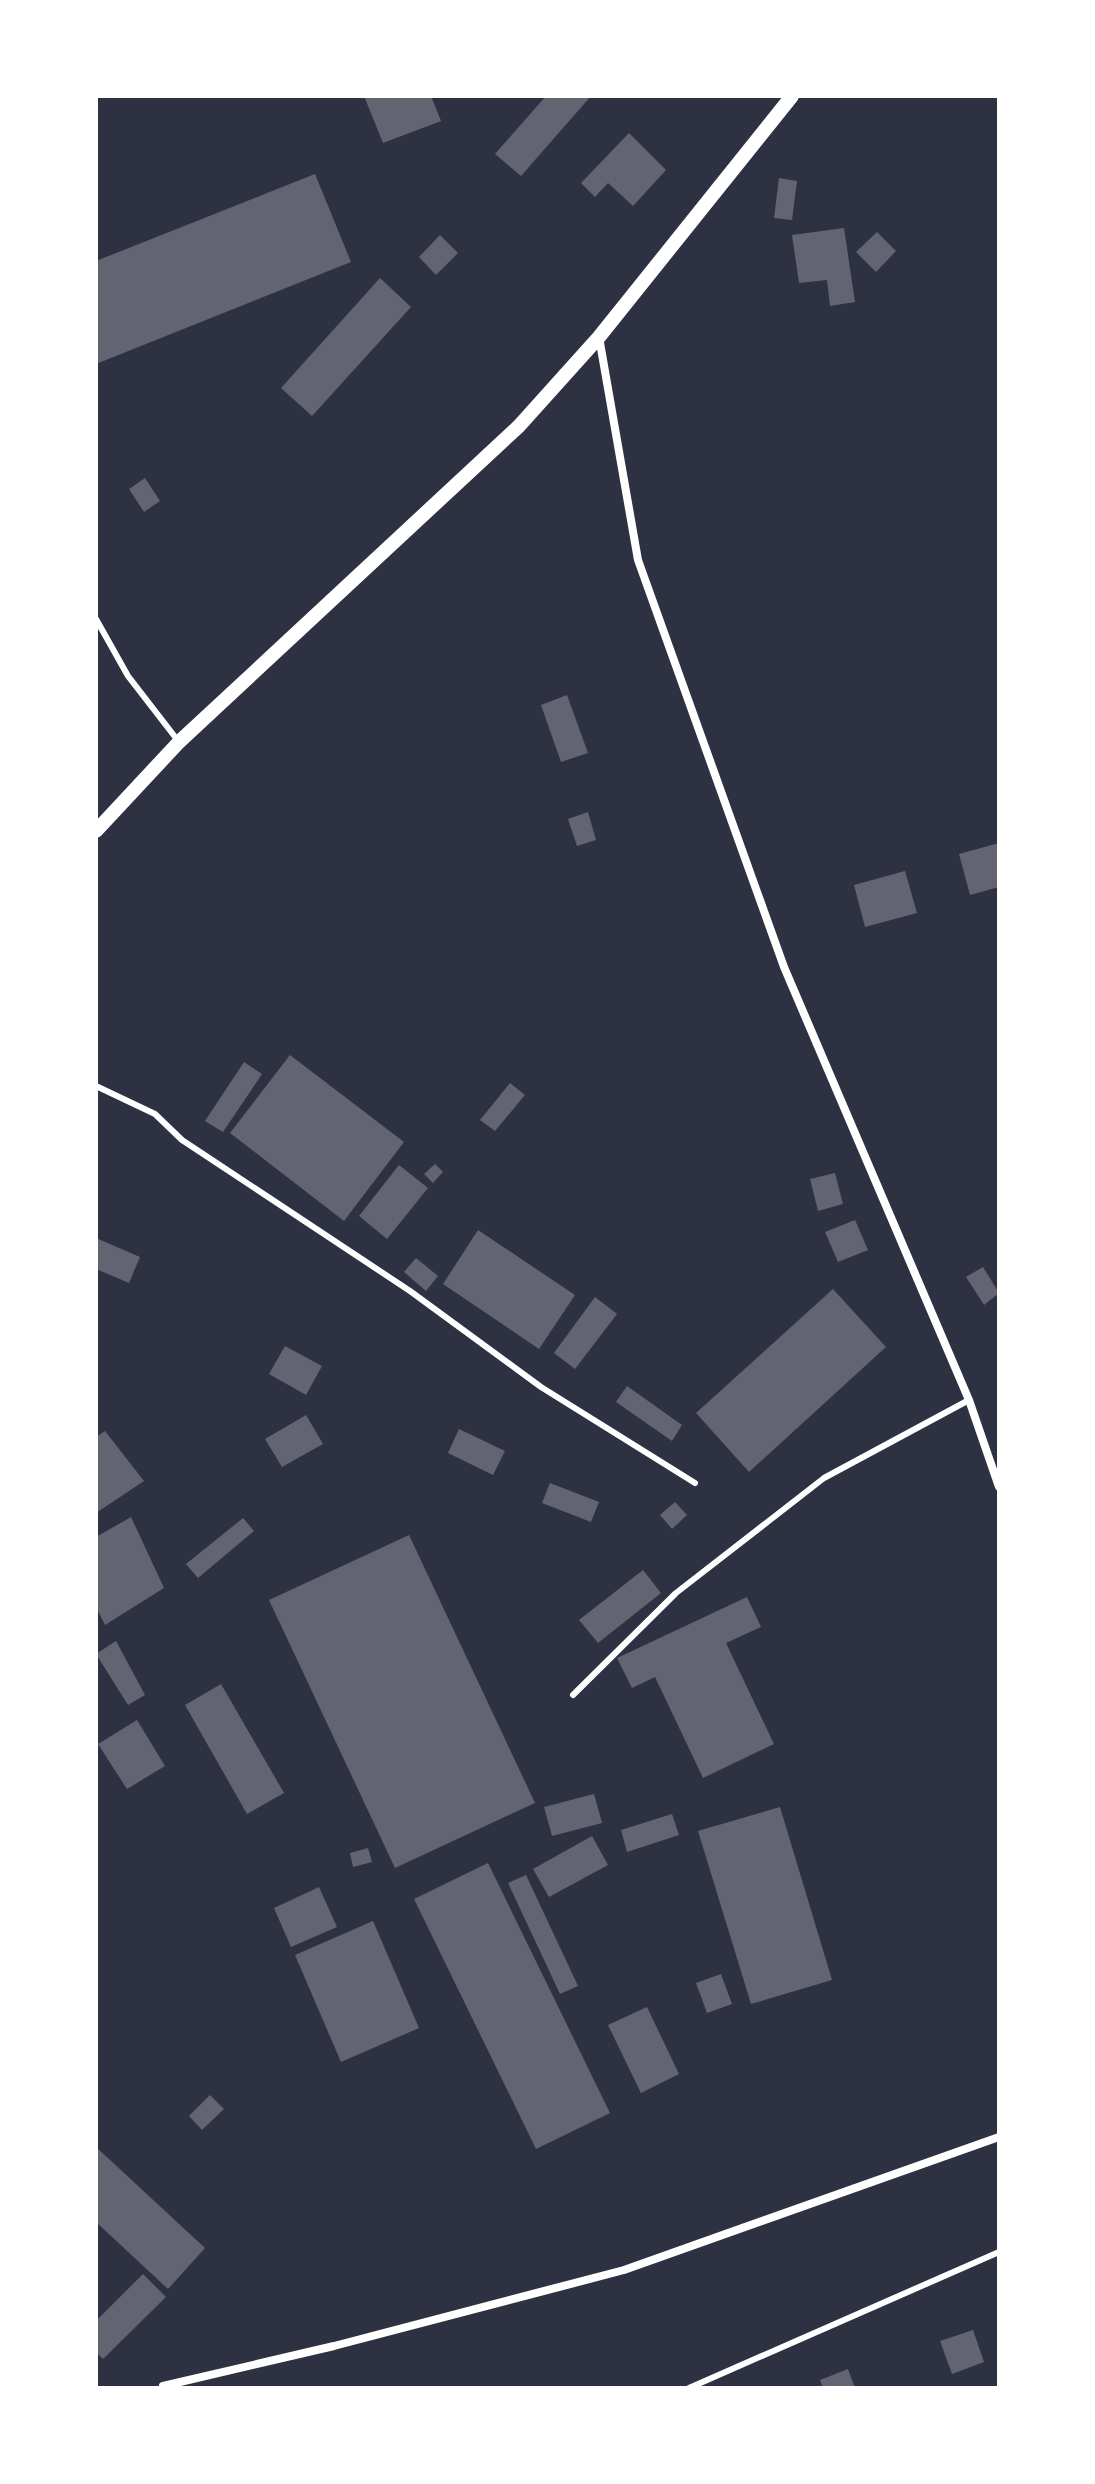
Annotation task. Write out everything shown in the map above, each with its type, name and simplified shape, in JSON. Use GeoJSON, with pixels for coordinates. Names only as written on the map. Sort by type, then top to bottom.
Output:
{"type":"FeatureCollection","features":[{"type":"Feature","properties":{"kind":"street"},"geometry":{"type":"LineString","coordinates":[[96,831],[179,742],[519,426],[599,337],[792,96]]}},
{"type":"Feature","properties":{"kind":"street"},"geometry":{"type":"LineString","coordinates":[[599,337],[638,560],[784,967],[969,1400],[999,1487]]}},
{"type":"Feature","properties":{"kind":"street"},"geometry":{"type":"LineString","coordinates":[[163,2386],[334,2346],[624,2270],[999,2137]]}},
{"type":"Feature","properties":{"kind":"lane"},"geometry":{"type":"LineString","coordinates":[[96,619],[128,676],[179,742]]}},
{"type":"Feature","properties":{"kind":"lane"},"geometry":{"type":"LineString","coordinates":[[96,1086],[155,1114],[220,1166],[410,1291],[541,1387],[695,1483]]}},
{"type":"Feature","properties":{"kind":"lane"},"geometry":{"type":"LineString","coordinates":[[573,1695],[676,1593],[824,1478],[969,1400]]}},
{"type":"Feature","properties":{"kind":"lane"},"geometry":{"type":"LineString","coordinates":[[689,2388],[999,2252]]}},
{"type":"Feature","properties":{"kind":"building"},"geometry":{"type":"Polygon","coordinates":[[[364,96],[431,96],[441,121],[383,143],[364,96]]]}},
{"type":"Feature","properties":{"kind":"building"},"geometry":{"type":"Polygon","coordinates":[[[546,96],[591,96],[521,176],[495,154],[546,96]]]}},
{"type":"Feature","properties":{"kind":"building"},"geometry":{"type":"Polygon","coordinates":[[[629,133],[666,170],[633,206],[608,183],[595,197],[581,183],[629,133]]]}},
{"type":"Feature","properties":{"kind":"building"},"geometry":{"type":"Polygon","coordinates":[[[315,174],[351,262],[96,364],[96,261],[315,174]]]}},
{"type":"Feature","properties":{"kind":"building"},"geometry":{"type":"Polygon","coordinates":[[[779,178],[797,181],[792,220],[774,218],[779,178]]]}},
{"type":"Feature","properties":{"kind":"building"},"geometry":{"type":"Polygon","coordinates":[[[844,228],[855,302],[830,306],[827,280],[799,283],[792,235],[844,228]]]}},
{"type":"Feature","properties":{"kind":"building"},"geometry":{"type":"Polygon","coordinates":[[[877,232],[896,251],[876,272],[856,252],[877,232]]]}},
{"type":"Feature","properties":{"kind":"building"},"geometry":{"type":"Polygon","coordinates":[[[440,235],[458,253],[436,275],[419,257],[440,235]]]}},
{"type":"Feature","properties":{"kind":"building"},"geometry":{"type":"Polygon","coordinates":[[[380,278],[411,307],[312,416],[281,388],[380,278]]]}},
{"type":"Feature","properties":{"kind":"building"},"geometry":{"type":"Polygon","coordinates":[[[145,478],[160,501],[144,512],[129,489],[145,478]]]}},
{"type":"Feature","properties":{"kind":"building"},"geometry":{"type":"Polygon","coordinates":[[[567,695],[588,753],[561,762],[541,705],[567,695]]]}},
{"type":"Feature","properties":{"kind":"building"},"geometry":{"type":"Polygon","coordinates":[[[588,812],[596,840],[577,846],[568,819],[588,812]]]}},
{"type":"Feature","properties":{"kind":"building"},"geometry":{"type":"Polygon","coordinates":[[[999,843],[999,887],[970,895],[959,854],[999,843]]]}},
{"type":"Feature","properties":{"kind":"building"},"geometry":{"type":"Polygon","coordinates":[[[905,871],[917,913],[865,927],[854,885],[905,871]]]}},
{"type":"Feature","properties":{"kind":"building"},"geometry":{"type":"Polygon","coordinates":[[[290,1055],[404,1142],[344,1221],[230,1133],[290,1055]]]}},
{"type":"Feature","properties":{"kind":"building"},"geometry":{"type":"Polygon","coordinates":[[[244,1062],[262,1074],[223,1132],[205,1121],[244,1062]]]}},
{"type":"Feature","properties":{"kind":"building"},"geometry":{"type":"Polygon","coordinates":[[[510,1083],[525,1095],[495,1131],[480,1120],[510,1083]]]}},
{"type":"Feature","properties":{"kind":"building"},"geometry":{"type":"Polygon","coordinates":[[[435,1164],[443,1172],[433,1183],[424,1174],[435,1164]]]}},
{"type":"Feature","properties":{"kind":"building"},"geometry":{"type":"Polygon","coordinates":[[[399,1165],[428,1188],[387,1239],[359,1216],[399,1165]]]}},
{"type":"Feature","properties":{"kind":"building"},"geometry":{"type":"Polygon","coordinates":[[[835,1173],[843,1204],[818,1211],[810,1179],[835,1173]]]}},
{"type":"Feature","properties":{"kind":"building"},"geometry":{"type":"Polygon","coordinates":[[[855,1220],[868,1250],[838,1262],[825,1232],[855,1220]]]}},
{"type":"Feature","properties":{"kind":"building"},"geometry":{"type":"Polygon","coordinates":[[[478,1230],[575,1295],[539,1349],[443,1284],[478,1230]]]}},
{"type":"Feature","properties":{"kind":"building"},"geometry":{"type":"Polygon","coordinates":[[[96,1238],[140,1257],[129,1283],[96,1269],[96,1238]]]}},
{"type":"Feature","properties":{"kind":"building"},"geometry":{"type":"Polygon","coordinates":[[[416,1258],[438,1276],[426,1291],[404,1272],[416,1258]]]}},
{"type":"Feature","properties":{"kind":"building"},"geometry":{"type":"Polygon","coordinates":[[[983,1267],[999,1293],[984,1305],[966,1277],[983,1267]]]}},
{"type":"Feature","properties":{"kind":"building"},"geometry":{"type":"Polygon","coordinates":[[[833,1289],[886,1347],[749,1472],[696,1413],[833,1289]]]}},
{"type":"Feature","properties":{"kind":"building"},"geometry":{"type":"Polygon","coordinates":[[[595,1297],[617,1314],[575,1369],[554,1353],[595,1297]]]}},
{"type":"Feature","properties":{"kind":"building"},"geometry":{"type":"Polygon","coordinates":[[[285,1346],[322,1366],[306,1395],[269,1374],[285,1346]]]}},
{"type":"Feature","properties":{"kind":"building"},"geometry":{"type":"Polygon","coordinates":[[[627,1386],[682,1425],[672,1441],[616,1402],[627,1386]]]}},
{"type":"Feature","properties":{"kind":"building"},"geometry":{"type":"Polygon","coordinates":[[[306,1415],[323,1444],[282,1467],[265,1439],[306,1415]]]}},
{"type":"Feature","properties":{"kind":"building"},"geometry":{"type":"Polygon","coordinates":[[[459,1429],[505,1451],[493,1475],[448,1453],[459,1429]]]}},
{"type":"Feature","properties":{"kind":"building"},"geometry":{"type":"Polygon","coordinates":[[[105,1431],[144,1481],[96,1513],[96,1437],[105,1431]]]}},
{"type":"Feature","properties":{"kind":"building"},"geometry":{"type":"Polygon","coordinates":[[[550,1483],[599,1502],[591,1522],[542,1503],[550,1483]]]}},
{"type":"Feature","properties":{"kind":"building"},"geometry":{"type":"Polygon","coordinates":[[[675,1502],[687,1515],[672,1529],[660,1515],[675,1502]]]}},
{"type":"Feature","properties":{"kind":"building"},"geometry":{"type":"Polygon","coordinates":[[[131,1517],[164,1588],[105,1625],[96,1607],[96,1537],[131,1517]]]}},
{"type":"Feature","properties":{"kind":"building"},"geometry":{"type":"Polygon","coordinates":[[[243,1518],[254,1531],[198,1578],[186,1564],[243,1518]]]}},
{"type":"Feature","properties":{"kind":"building"},"geometry":{"type":"Polygon","coordinates":[[[409,1535],[535,1803],[395,1868],[269,1600],[409,1535]]]}},
{"type":"Feature","properties":{"kind":"building"},"geometry":{"type":"Polygon","coordinates":[[[643,1570],[661,1593],[598,1643],[579,1620],[643,1570]]]}},
{"type":"Feature","properties":{"kind":"building"},"geometry":{"type":"Polygon","coordinates":[[[747,1597],[761,1627],[726,1643],[774,1744],[703,1778],[655,1677],[632,1688],[617,1658],[747,1597]]]}},
{"type":"Feature","properties":{"kind":"building"},"geometry":{"type":"Polygon","coordinates":[[[116,1641],[145,1695],[128,1705],[96,1654],[116,1641]]]}},
{"type":"Feature","properties":{"kind":"building"},"geometry":{"type":"Polygon","coordinates":[[[221,1684],[284,1793],[247,1814],[185,1705],[221,1684]]]}},
{"type":"Feature","properties":{"kind":"building"},"geometry":{"type":"Polygon","coordinates":[[[137,1720],[165,1766],[127,1789],[98,1744],[137,1720]]]}},
{"type":"Feature","properties":{"kind":"building"},"geometry":{"type":"Polygon","coordinates":[[[594,1794],[602,1823],[552,1836],[544,1807],[594,1794]]]}},
{"type":"Feature","properties":{"kind":"building"},"geometry":{"type":"Polygon","coordinates":[[[780,1807],[832,1980],[751,2004],[698,1831],[780,1807]]]}},
{"type":"Feature","properties":{"kind":"building"},"geometry":{"type":"Polygon","coordinates":[[[672,1814],[679,1835],[627,1852],[621,1830],[672,1814]]]}},
{"type":"Feature","properties":{"kind":"building"},"geometry":{"type":"Polygon","coordinates":[[[592,1836],[608,1865],[549,1897],[533,1869],[592,1836]]]}},
{"type":"Feature","properties":{"kind":"building"},"geometry":{"type":"Polygon","coordinates":[[[368,1848],[372,1862],[353,1867],[350,1853],[368,1848]]]}},
{"type":"Feature","properties":{"kind":"building"},"geometry":{"type":"Polygon","coordinates":[[[488,1863],[610,2113],[536,2149],[414,1899],[488,1863]]]}},
{"type":"Feature","properties":{"kind":"building"},"geometry":{"type":"Polygon","coordinates":[[[526,1875],[578,1986],[560,1994],[508,1883],[526,1875]]]}},
{"type":"Feature","properties":{"kind":"building"},"geometry":{"type":"Polygon","coordinates":[[[319,1887],[337,1927],[291,1947],[274,1908],[319,1887]]]}},
{"type":"Feature","properties":{"kind":"building"},"geometry":{"type":"Polygon","coordinates":[[[373,1921],[419,2028],[341,2062],[295,1955],[373,1921]]]}},
{"type":"Feature","properties":{"kind":"building"},"geometry":{"type":"Polygon","coordinates":[[[721,1974],[732,2004],[707,2013],[696,1983],[721,1974]]]}},
{"type":"Feature","properties":{"kind":"building"},"geometry":{"type":"Polygon","coordinates":[[[647,2007],[679,2074],[641,2093],[608,2025],[647,2007]]]}},
{"type":"Feature","properties":{"kind":"building"},"geometry":{"type":"Polygon","coordinates":[[[210,2095],[224,2109],[202,2130],[189,2116],[210,2095]]]}},
{"type":"Feature","properties":{"kind":"building"},"geometry":{"type":"Polygon","coordinates":[[[96,2147],[205,2248],[168,2289],[96,2222],[96,2147]]]}},
{"type":"Feature","properties":{"kind":"building"},"geometry":{"type":"Polygon","coordinates":[[[143,2274],[166,2297],[103,2359],[96,2352],[96,2321],[143,2274]]]}},
{"type":"Feature","properties":{"kind":"building"},"geometry":{"type":"Polygon","coordinates":[[[973,2330],[984,2362],[952,2374],[940,2341],[973,2330]]]}},
{"type":"Feature","properties":{"kind":"building"},"geometry":{"type":"Polygon","coordinates":[[[848,2369],[855,2388],[823,2388],[820,2380],[848,2369]]]}}]}
